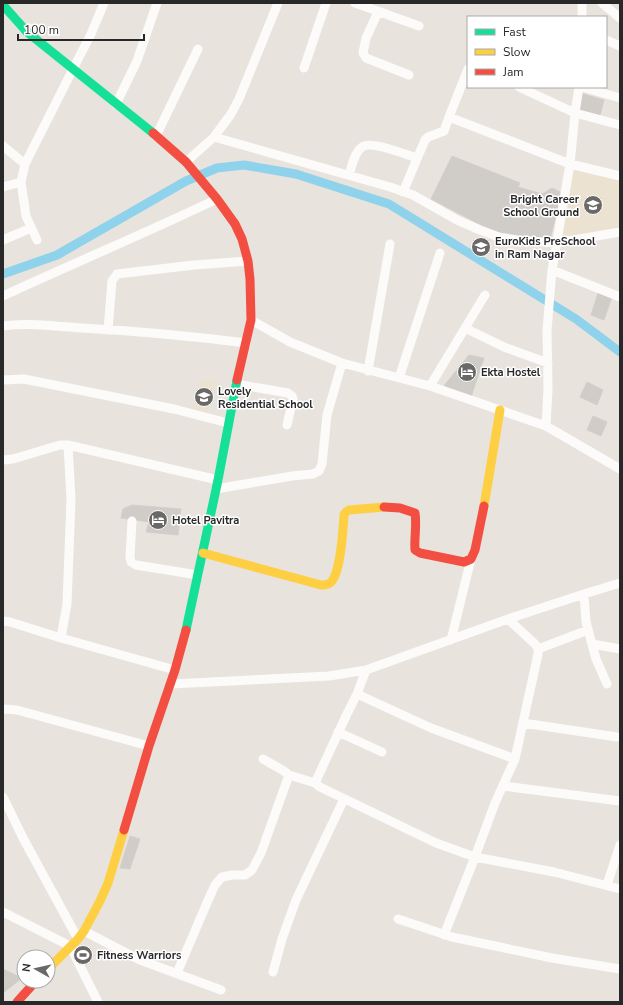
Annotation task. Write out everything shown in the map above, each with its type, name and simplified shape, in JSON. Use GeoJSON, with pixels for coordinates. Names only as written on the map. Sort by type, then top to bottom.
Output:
{"type":"FeatureCollection","features":[{"type":"Feature","properties":{"kind":"street"},"geometry":{"type":"LineString","coordinates":[[37,240],[31,228],[25,209],[21,182],[25,164],[91,34],[104,3]]}},
{"type":"Feature","properties":{"kind":"street"},"geometry":{"type":"LineString","coordinates":[[116,104],[137,61],[157,3]]}},
{"type":"Feature","properties":{"kind":"street"},"geometry":{"type":"LineString","coordinates":[[186,162],[214,137],[231,114],[239,99],[278,3]]}},
{"type":"Feature","properties":{"kind":"street"},"geometry":{"type":"LineString","coordinates":[[304,68],[326,3]]}},
{"type":"Feature","properties":{"kind":"street"},"geometry":{"type":"LineString","coordinates":[[355,3],[419,26]]}},
{"type":"Feature","properties":{"kind":"street"},"geometry":{"type":"LineString","coordinates":[[582,3],[582,16]]}},
{"type":"Feature","properties":{"kind":"street"},"geometry":{"type":"LineString","coordinates":[[602,3],[620,18]]}},
{"type":"Feature","properties":{"kind":"street"},"geometry":{"type":"LineString","coordinates":[[3,6],[27,32],[156,136],[186,162],[196,173],[235,224],[242,239],[248,261],[250,279],[251,320],[236,384],[188,624],[175,670],[149,746],[108,883],[84,931],[56,961]]}},
{"type":"Feature","properties":{"kind":"street"},"geometry":{"type":"LineString","coordinates":[[378,12],[366,38],[363,53],[366,58],[408,75]]}},
{"type":"Feature","properties":{"kind":"street"},"geometry":{"type":"LineString","coordinates":[[607,40],[620,46]]}},
{"type":"Feature","properties":{"kind":"street"},"geometry":{"type":"LineString","coordinates":[[156,136],[198,49]]}},
{"type":"Feature","properties":{"kind":"street"},"geometry":{"type":"LineString","coordinates":[[403,192],[425,140],[428,137],[444,132],[467,72]]}},
{"type":"Feature","properties":{"kind":"street"},"geometry":{"type":"LineString","coordinates":[[521,88],[575,113],[620,125]]}},
{"type":"Feature","properties":{"kind":"street"},"geometry":{"type":"LineString","coordinates":[[546,426],[548,389],[547,330],[552,270],[570,164],[579,88]]}},
{"type":"Feature","properties":{"kind":"street"},"geometry":{"type":"LineString","coordinates":[[585,88],[620,98]]}},
{"type":"Feature","properties":{"kind":"street"},"geometry":{"type":"LineString","coordinates":[[449,117],[570,164],[620,176]]}},
{"type":"Feature","properties":{"kind":"street"},"geometry":{"type":"LineString","coordinates":[[214,137],[349,175],[413,195],[457,220],[492,235],[517,240],[556,242],[620,232]]}},
{"type":"Feature","properties":{"kind":"street"},"geometry":{"type":"LineString","coordinates":[[349,175],[355,155],[361,147],[366,145],[380,146],[417,158]]}},
{"type":"Feature","properties":{"kind":"street"},"geometry":{"type":"LineString","coordinates":[[3,146],[25,164]]}},
{"type":"Feature","properties":{"kind":"street"},"geometry":{"type":"LineString","coordinates":[[3,187],[21,182]]}},
{"type":"Feature","properties":{"kind":"street"},"geometry":{"type":"LineString","coordinates":[[3,296],[217,199]]}},
{"type":"Feature","properties":{"kind":"street"},"geometry":{"type":"LineString","coordinates":[[3,240],[31,228]]}},
{"type":"Feature","properties":{"kind":"street"},"geometry":{"type":"LineString","coordinates":[[368,371],[390,244]]}},
{"type":"Feature","properties":{"kind":"street"},"geometry":{"type":"LineString","coordinates":[[399,378],[440,253]]}},
{"type":"Feature","properties":{"kind":"street"},"geometry":{"type":"LineString","coordinates":[[108,330],[112,281],[117,274],[194,265],[248,261]]}},
{"type":"Feature","properties":{"kind":"street"},"geometry":{"type":"LineString","coordinates":[[552,270],[620,297]]}},
{"type":"Feature","properties":{"kind":"street"},"geometry":{"type":"LineString","coordinates":[[430,386],[485,295]]}},
{"type":"Feature","properties":{"kind":"street"},"geometry":{"type":"LineString","coordinates":[[251,320],[290,342],[342,363],[430,386],[546,426],[620,469]]}},
{"type":"Feature","properties":{"kind":"street"},"geometry":{"type":"LineString","coordinates":[[3,326],[20,324],[184,335],[246,342]]}},
{"type":"Feature","properties":{"kind":"street"},"geometry":{"type":"LineString","coordinates":[[465,328],[504,347],[548,363]]}},
{"type":"Feature","properties":{"kind":"street"},"geometry":{"type":"LineString","coordinates":[[3,460],[12,459],[60,445],[217,484],[313,474],[319,471],[322,464],[327,415],[342,363]]}},
{"type":"Feature","properties":{"kind":"street"},"geometry":{"type":"LineString","coordinates":[[3,380],[24,379],[174,409],[228,423]]}},
{"type":"Feature","properties":{"kind":"street"},"geometry":{"type":"LineString","coordinates":[[236,384],[288,393],[292,396],[293,399],[287,425]]}},
{"type":"Feature","properties":{"kind":"street"},"geometry":{"type":"LineString","coordinates":[[451,640],[474,550],[487,488],[500,410]]}},
{"type":"Feature","properties":{"kind":"street"},"geometry":{"type":"LineString","coordinates":[[62,638],[67,604],[71,499],[68,446]]}},
{"type":"Feature","properties":{"kind":"street"},"geometry":{"type":"LineString","coordinates":[[203,553],[321,585],[330,583],[333,580],[339,564],[342,550],[344,515],[350,510],[379,508],[410,511],[415,514],[414,544],[415,550],[420,553],[464,562],[471,559]]}},
{"type":"Feature","properties":{"kind":"street"},"geometry":{"type":"LineString","coordinates":[[132,521],[131,562],[136,565],[198,575]]}},
{"type":"Feature","properties":{"kind":"street"},"geometry":{"type":"LineString","coordinates":[[171,684],[329,676],[366,670],[508,619],[620,583]]}},
{"type":"Feature","properties":{"kind":"street"},"geometry":{"type":"LineString","coordinates":[[584,594],[588,630],[596,659],[607,684]]}},
{"type":"Feature","properties":{"kind":"street"},"geometry":{"type":"LineString","coordinates":[[444,935],[495,803],[515,759],[538,654],[538,648],[535,644],[508,619]]}},
{"type":"Feature","properties":{"kind":"street"},"geometry":{"type":"LineString","coordinates":[[3,620],[175,670]]}},
{"type":"Feature","properties":{"kind":"street"},"geometry":{"type":"LineString","coordinates":[[538,648],[588,630]]}},
{"type":"Feature","properties":{"kind":"street"},"geometry":{"type":"LineString","coordinates":[[592,644],[620,649]]}},
{"type":"Feature","properties":{"kind":"street"},"geometry":{"type":"LineString","coordinates":[[315,782],[357,694],[366,670]]}},
{"type":"Feature","properties":{"kind":"street"},"geometry":{"type":"LineString","coordinates":[[357,694],[431,728],[515,759]]}},
{"type":"Feature","properties":{"kind":"street"},"geometry":{"type":"LineString","coordinates":[[3,709],[17,710],[149,746]]}},
{"type":"Feature","properties":{"kind":"street"},"geometry":{"type":"LineString","coordinates":[[523,723],[617,737]]}},
{"type":"Feature","properties":{"kind":"street"},"geometry":{"type":"LineString","coordinates":[[338,732],[382,752]]}},
{"type":"Feature","properties":{"kind":"street"},"geometry":{"type":"LineString","coordinates":[[263,759],[284,771],[288,775],[315,782],[320,787],[436,843],[475,857],[554,872],[620,889]]}},
{"type":"Feature","properties":{"kind":"street"},"geometry":{"type":"LineString","coordinates":[[177,973],[215,886],[222,877],[245,875],[252,870],[261,853],[288,775]]}},
{"type":"Feature","properties":{"kind":"street"},"geometry":{"type":"LineString","coordinates":[[503,786],[620,800]]}},
{"type":"Feature","properties":{"kind":"street"},"geometry":{"type":"LineString","coordinates":[[3,797],[23,838],[78,939]]}},
{"type":"Feature","properties":{"kind":"street"},"geometry":{"type":"LineString","coordinates":[[272,972],[296,900],[344,799]]}},
{"type":"Feature","properties":{"kind":"street"},"geometry":{"type":"LineString","coordinates":[[607,886],[620,845]]}},
{"type":"Feature","properties":{"kind":"street"},"geometry":{"type":"LineString","coordinates":[[3,912],[70,946],[98,1002]]}},
{"type":"Feature","properties":{"kind":"street"},"geometry":{"type":"LineString","coordinates":[[398,919],[444,935],[552,958],[620,969]]}},
{"type":"Feature","properties":{"kind":"street"},"geometry":{"type":"LineString","coordinates":[[84,931],[140,960],[221,990]]}},
{"type":"Feature","properties":{"kind":"street"},"geometry":{"type":"LineString","coordinates":[[17,1002],[29,989]]}},
{"type":"Feature","properties":{"kind":"shaded area","name":"Bright Career School Ground"},"geometry":{"type":"Polygon","coordinates":[[[573,170],[620,181],[620,229],[561,237],[573,170]]]}},
{"type":"Feature","properties":{"kind":"shaded area","name":"Lovely Residential School"},"geometry":{"type":"Polygon","coordinates":[[[201,379],[216,382],[207,414],[192,411],[201,379]]]}},
{"type":"Feature","properties":{"kind":"building"},"geometry":{"type":"Polygon","coordinates":[[[580,93],[604,100],[598,123],[572,115],[580,93]]]}},
{"type":"Feature","properties":{"kind":"building"},"geometry":{"type":"Polygon","coordinates":[[[452,156],[520,183],[518,187],[542,194],[552,188],[562,193],[550,239],[500,235],[431,199],[452,156]]]}},
{"type":"Feature","properties":{"kind":"building"},"geometry":{"type":"Polygon","coordinates":[[[599,290],[613,294],[604,320],[591,315],[599,290]]]}},
{"type":"Feature","properties":{"kind":"building","name":"Ekta Hostel"},"geometry":{"type":"Polygon","coordinates":[[[469,355],[484,358],[471,397],[443,387],[469,355]]]}},
{"type":"Feature","properties":{"kind":"building"},"geometry":{"type":"Polygon","coordinates":[[[587,382],[603,390],[597,405],[580,397],[587,382]]]}},
{"type":"Feature","properties":{"kind":"building"},"geometry":{"type":"Polygon","coordinates":[[[593,416],[607,422],[601,436],[587,430],[593,416]]]}},
{"type":"Feature","properties":{"kind":"building","name":"Hotel Pavitra"},"geometry":{"type":"Polygon","coordinates":[[[132,505],[181,509],[178,535],[146,532],[149,522],[121,518],[123,509],[132,505]]]}},
{"type":"Feature","properties":{"kind":"building"},"geometry":{"type":"Polygon","coordinates":[[[130,836],[140,839],[130,869],[120,868],[130,836]]]}},
{"type":"Feature","properties":{"kind":"building"},"geometry":{"type":"Polygon","coordinates":[[[3,969],[16,975],[16,983],[3,993],[3,969]]]}},
{"type":"Feature","properties":{"kind":"waterway"},"geometry":{"type":"LineString","coordinates":[[3,274],[57,255],[186,181],[217,168],[244,165],[296,174],[389,204],[576,319],[620,352]]}},
{"type":"Feature","properties":{"kind":"traffic: fast"},"geometry":{"type":"LineString","coordinates":[[3,5],[27,32],[153,133]]}},
{"type":"Feature","properties":{"kind":"traffic: fast"},"geometry":{"type":"LineString","coordinates":[[186,630],[218,480],[237,380]]}},
{"type":"Feature","properties":{"kind":"traffic: slow"},"geometry":{"type":"LineString","coordinates":[[484,506],[500,410]]}},
{"type":"Feature","properties":{"kind":"traffic: slow"},"geometry":{"type":"LineString","coordinates":[[203,553],[321,585],[326,585],[332,581],[338,568],[344,515],[346,512],[349,510],[384,507]]}},
{"type":"Feature","properties":{"kind":"traffic: slow"},"geometry":{"type":"LineString","coordinates":[[56,961],[84,931],[100,901],[108,883],[124,830]]}},
{"type":"Feature","properties":{"kind":"traffic: jam"},"geometry":{"type":"LineString","coordinates":[[153,133],[186,162],[217,199],[235,224],[242,239],[248,261],[251,320],[237,380]]}},
{"type":"Feature","properties":{"kind":"traffic: jam"},"geometry":{"type":"LineString","coordinates":[[384,507],[400,508],[415,513],[415,550],[420,553],[464,562],[471,559],[475,550],[484,506]]}},
{"type":"Feature","properties":{"kind":"traffic: jam"},"geometry":{"type":"LineString","coordinates":[[124,830],[149,746],[175,670],[186,630]]}},
{"type":"Feature","properties":{"kind":"traffic: jam"},"geometry":{"type":"LineString","coordinates":[[17,1002],[29,989]]}},
{"type":"Feature","properties":{"kind":"place","name":"Bright Career School Ground"},"geometry":{"type":"Point","coordinates":[593,205]}},
{"type":"Feature","properties":{"kind":"place","name":"EuroKids PreSchool in Ram Nagar"},"geometry":{"type":"Point","coordinates":[481,247]}},
{"type":"Feature","properties":{"kind":"place","name":"Ekta Hostel"},"geometry":{"type":"Point","coordinates":[467,372]}},
{"type":"Feature","properties":{"kind":"place","name":"Lovely Residential School"},"geometry":{"type":"Point","coordinates":[204,397]}},
{"type":"Feature","properties":{"kind":"place","name":"Hotel Pavitra"},"geometry":{"type":"Point","coordinates":[158,520]}},
{"type":"Feature","properties":{"kind":"place","name":"Fitness Warriors"},"geometry":{"type":"Point","coordinates":[83,955]}}]}
